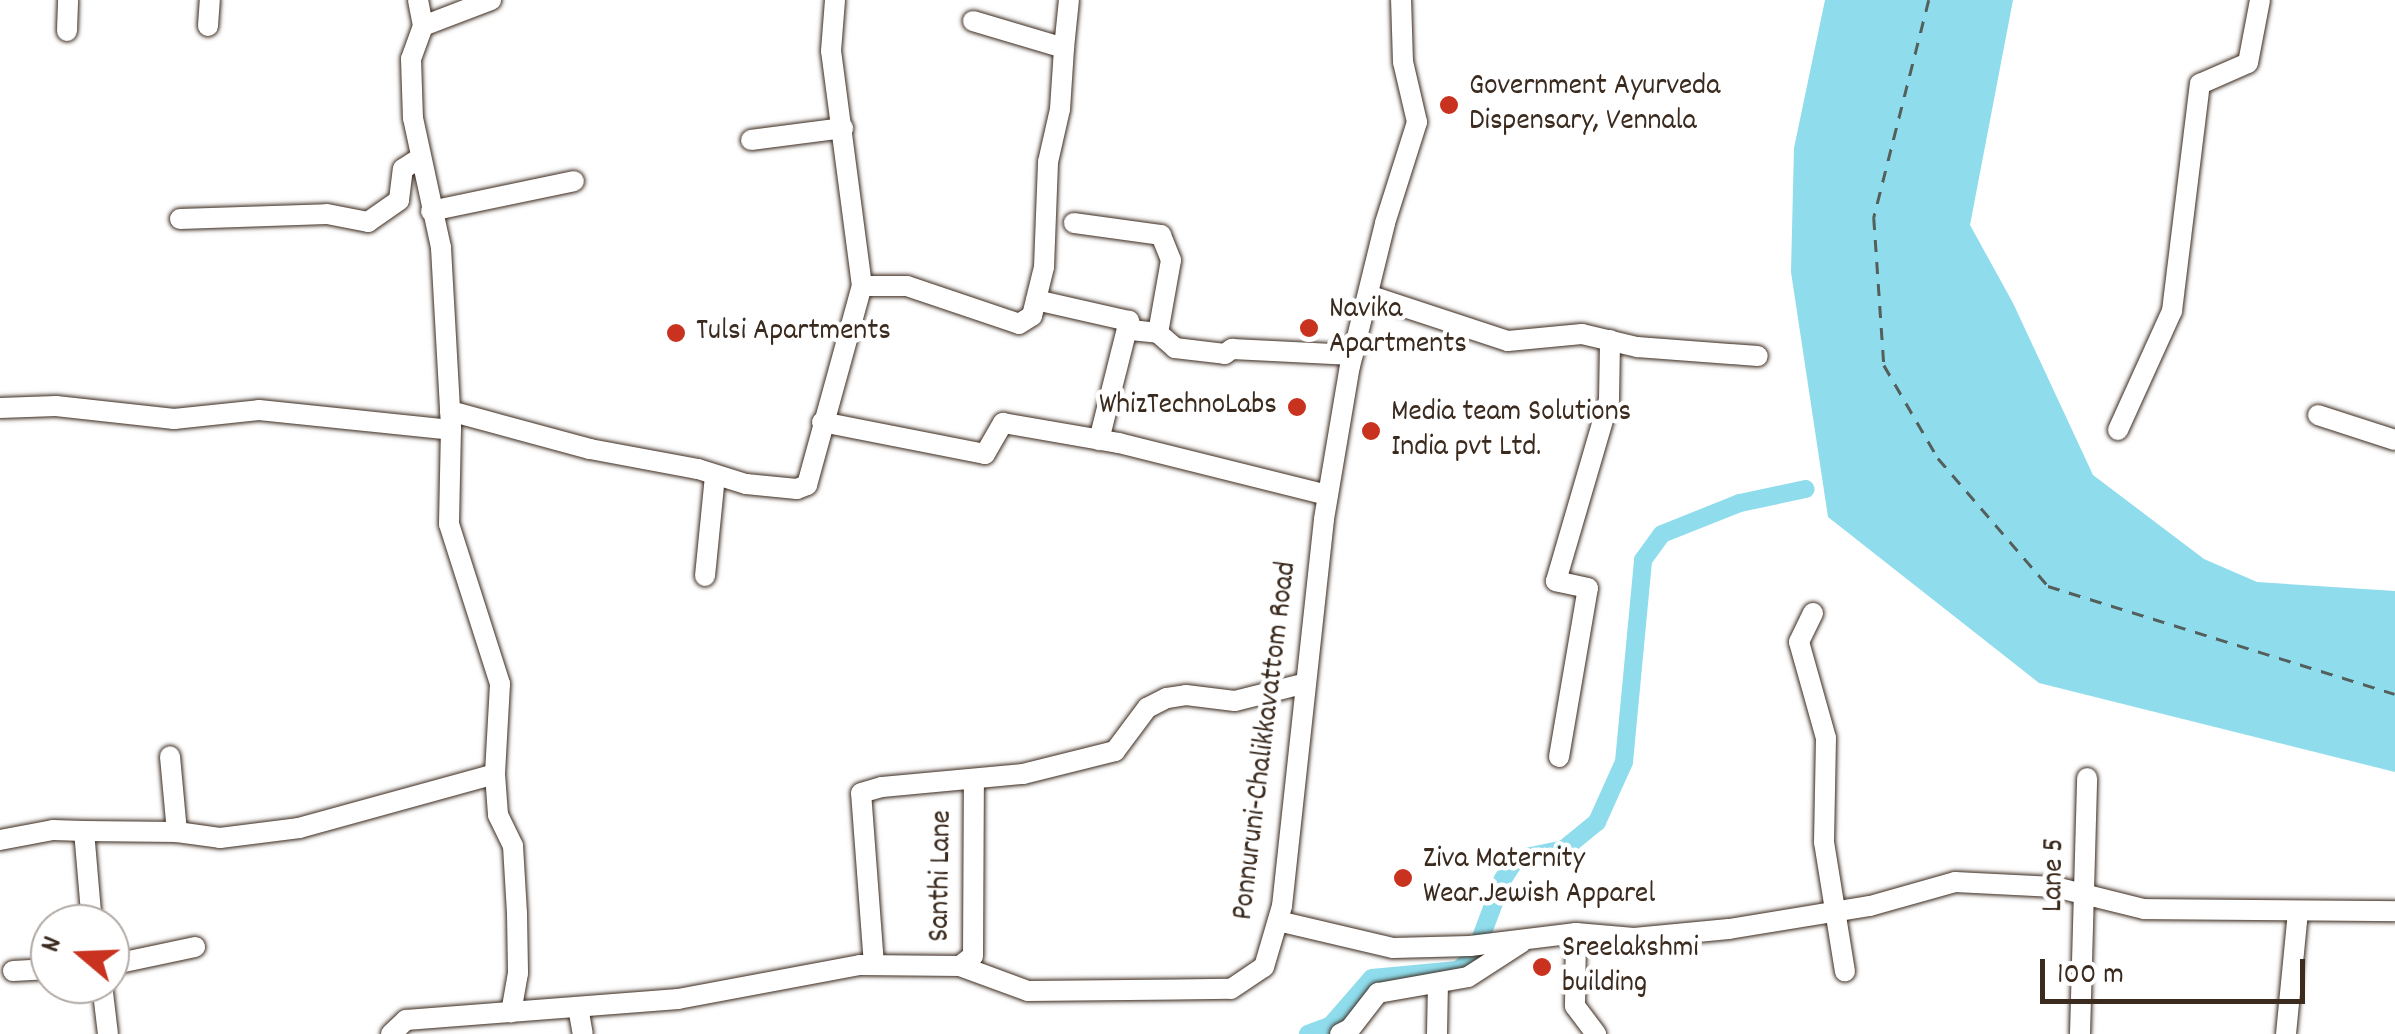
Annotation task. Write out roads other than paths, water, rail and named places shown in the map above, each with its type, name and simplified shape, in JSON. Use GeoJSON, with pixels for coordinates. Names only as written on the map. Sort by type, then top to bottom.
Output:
{"type":"FeatureCollection","features":[{"type":"Feature","properties":{"kind":"street"},"geometry":{"type":"LineString","coordinates":[[67,32],[68,0]]}},
{"type":"Feature","properties":{"kind":"street"},"geometry":{"type":"LineString","coordinates":[[208,26],[210,0]]}},
{"type":"Feature","properties":{"kind":"street"},"geometry":{"type":"LineString","coordinates":[[418,0],[424,26],[412,59],[413,118],[441,248],[450,420],[449,524],[500,684],[495,774],[498,815],[513,846],[518,973],[511,1012]]}},
{"type":"Feature","properties":{"kind":"street"},"geometry":{"type":"LineString","coordinates":[[424,26],[468,4],[491,0]]}},
{"type":"Feature","properties":{"kind":"street"},"geometry":{"type":"LineString","coordinates":[[0,408],[56,406],[174,419],[259,410],[450,420],[715,474],[746,484],[797,489],[807,485],[862,286],[831,51],[835,0]]}},
{"type":"Feature","properties":{"kind":"street"},"geometry":{"type":"LineString","coordinates":[[862,286],[907,286],[949,296],[1019,324],[1032,316],[1044,268],[1048,162],[1060,109],[1068,0]]}},
{"type":"Feature","properties":{"kind":"street","name":"Ponnuruni-Chalikkavattom Road"},"geometry":{"type":"LineString","coordinates":[[391,1034],[406,1020],[678,999],[874,965],[960,966],[1028,991],[1231,989],[1264,967],[1278,921],[1328,495],[1353,356],[1417,122],[1403,62],[1401,0]]}},
{"type":"Feature","properties":{"kind":"street"},"geometry":{"type":"LineString","coordinates":[[2118,430],[2172,311],[2200,84],[2248,63],[2260,0]]}},
{"type":"Feature","properties":{"kind":"street"},"geometry":{"type":"LineString","coordinates":[[972,21],[1064,48]]}},
{"type":"Feature","properties":{"kind":"street"},"geometry":{"type":"LineString","coordinates":[[751,140],[843,128]]}},
{"type":"Feature","properties":{"kind":"street"},"geometry":{"type":"LineString","coordinates":[[180,219],[327,214],[368,222],[399,200],[404,169],[420,158]]}},
{"type":"Feature","properties":{"kind":"street"},"geometry":{"type":"LineString","coordinates":[[432,210],[574,181]]}},
{"type":"Feature","properties":{"kind":"street"},"geometry":{"type":"LineString","coordinates":[[1074,223],[1161,235],[1171,260],[1158,333]]}},
{"type":"Feature","properties":{"kind":"street"},"geometry":{"type":"LineString","coordinates":[[1368,295],[1508,341],[1582,334],[1637,347],[1758,356]]}},
{"type":"Feature","properties":{"kind":"street"},"geometry":{"type":"LineString","coordinates":[[1036,300],[1128,321]]}},
{"type":"Feature","properties":{"kind":"street"},"geometry":{"type":"LineString","coordinates":[[1128,321],[1131,330],[1158,333],[1175,348],[1224,354],[1232,349],[1353,356]]}},
{"type":"Feature","properties":{"kind":"street"},"geometry":{"type":"LineString","coordinates":[[1099,440],[1128,321]]}},
{"type":"Feature","properties":{"kind":"street"},"geometry":{"type":"LineString","coordinates":[[1559,757],[1588,588],[1556,581],[1609,400],[1610,340]]}},
{"type":"Feature","properties":{"kind":"street"},"geometry":{"type":"LineString","coordinates":[[2318,414],[2395,440]]}},
{"type":"Feature","properties":{"kind":"street"},"geometry":{"type":"LineString","coordinates":[[822,422],[986,454],[1003,422],[1099,440],[1328,495]]}},
{"type":"Feature","properties":{"kind":"street"},"geometry":{"type":"LineString","coordinates":[[705,576],[715,474]]}},
{"type":"Feature","properties":{"kind":"street"},"geometry":{"type":"LineString","coordinates":[[1813,613],[1799,642],[1826,738],[1824,842],[1845,971]]}},
{"type":"Feature","properties":{"kind":"street"},"geometry":{"type":"LineString","coordinates":[[874,965],[861,793],[882,787],[1024,774],[1115,751],[1147,708],[1167,698],[1186,694],[1236,701],[1306,684]]}},
{"type":"Feature","properties":{"kind":"street"},"geometry":{"type":"LineString","coordinates":[[170,756],[177,832]]}},
{"type":"Feature","properties":{"kind":"street"},"geometry":{"type":"LineString","coordinates":[[0,840],[53,830],[177,832],[220,838],[299,828],[495,774]]}},
{"type":"Feature","properties":{"kind":"street","name":"Lane 5"},"geometry":{"type":"LineString","coordinates":[[2080,1034],[2087,778]]}},
{"type":"Feature","properties":{"kind":"street","name":"Santhi Lane"},"geometry":{"type":"LineString","coordinates":[[960,966],[973,956],[974,780]]}},
{"type":"Feature","properties":{"kind":"street"},"geometry":{"type":"LineString","coordinates":[[84,831],[90,904]]}},
{"type":"Feature","properties":{"kind":"street"},"geometry":{"type":"LineString","coordinates":[[1278,921],[1394,948],[1576,933],[1634,938],[1838,910],[1954,882],[2056,886],[2144,909],[2395,910]]}},
{"type":"Feature","properties":{"kind":"street"},"geometry":{"type":"LineString","coordinates":[[2286,1034],[2298,912]]}},
{"type":"Feature","properties":{"kind":"street"},"geometry":{"type":"LineString","coordinates":[[1576,933],[1575,1006],[1596,1034]]}},
{"type":"Feature","properties":{"kind":"street"},"geometry":{"type":"LineString","coordinates":[[1340,1034],[1350,1029],[1378,993],[1468,977],[1527,939]]}},
{"type":"Feature","properties":{"kind":"street"},"geometry":{"type":"LineString","coordinates":[[130,961],[195,947]]}},
{"type":"Feature","properties":{"kind":"street"},"geometry":{"type":"LineString","coordinates":[[12,971],[30,970]]}},
{"type":"Feature","properties":{"kind":"street"},"geometry":{"type":"LineString","coordinates":[[1437,1034],[1438,984]]}},
{"type":"Feature","properties":{"kind":"street"},"geometry":{"type":"LineString","coordinates":[[104,1004],[108,1034]]}},
{"type":"Feature","properties":{"kind":"street"},"geometry":{"type":"LineString","coordinates":[[578,1007],[582,1034]]}},
{"type":"Feature","properties":{"kind":"water"},"geometry":{"type":"Polygon","coordinates":[[[1825,0],[2013,0],[1970,225],[2013,303],[2093,475],[2204,559],[2257,582],[2395,591],[2395,772],[2039,683],[1828,517],[1791,272],[1794,148],[1825,0]]]}},
{"type":"Feature","properties":{"kind":"waterway"},"geometry":{"type":"LineString","coordinates":[[1308,1034],[1331,1025],[1372,978],[1458,970],[1474,956],[1503,879],[1516,859],[1564,849],[1597,822],[1624,762],[1643,560],[1662,534],[1740,503],[1806,489]]}},
{"type":"Feature","properties":{"kind":"place","name":"Government Ayurveda Dispensary, Vennala"},"geometry":{"type":"Point","coordinates":[1449,105]}},
{"type":"Feature","properties":{"kind":"place","name":"Navika Apartments"},"geometry":{"type":"Point","coordinates":[1309,328]}},
{"type":"Feature","properties":{"kind":"place","name":"Tulsi Apartments"},"geometry":{"type":"Point","coordinates":[676,333]}},
{"type":"Feature","properties":{"kind":"place","name":"WhizTechnoLabs"},"geometry":{"type":"Point","coordinates":[1297,407]}},
{"type":"Feature","properties":{"kind":"place","name":"Media team Solutions India pvt Ltd."},"geometry":{"type":"Point","coordinates":[1371,431]}},
{"type":"Feature","properties":{"kind":"place","name":"Ziva Maternity Wear.Jewish Apparel"},"geometry":{"type":"Point","coordinates":[1403,878]}},
{"type":"Feature","properties":{"kind":"place","name":"Sreelakshmi building"},"geometry":{"type":"Point","coordinates":[1542,967]}}]}
